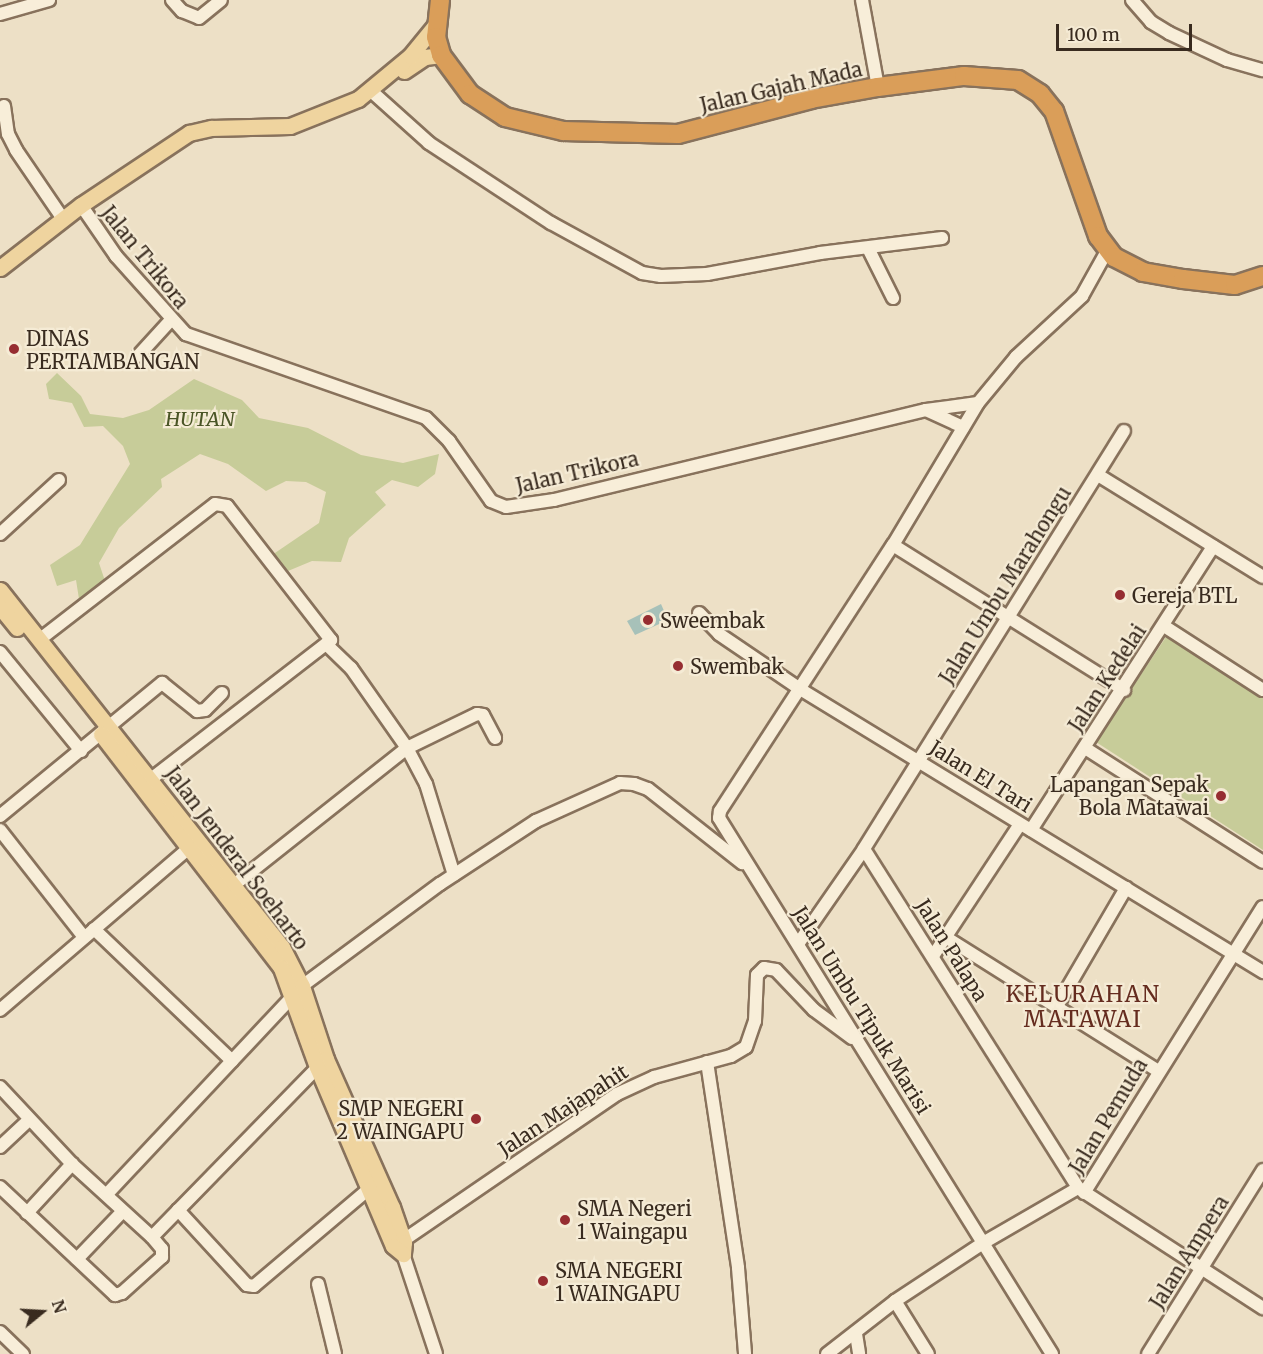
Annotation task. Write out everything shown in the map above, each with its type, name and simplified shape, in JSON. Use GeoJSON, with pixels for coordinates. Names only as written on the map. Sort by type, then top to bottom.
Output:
{"type":"FeatureCollection","features":[{"type":"Feature","properties":{"kind":"highway","name":"Jalan Gajah Mada"},"geometry":{"type":"LineString","coordinates":[[440,0],[437,23],[441,55],[462,86],[494,112],[532,126],[563,131],[678,134],[800,101],[878,87],[988,75],[1018,80],[1040,94],[1053,111],[1098,236],[1107,250]]}},
{"type":"Feature","properties":{"kind":"highway"},"geometry":{"type":"LineString","coordinates":[[1107,250],[1131,267],[1155,275],[1235,285],[1263,276]]}},
{"type":"Feature","properties":{"kind":"main road"},"geometry":{"type":"LineString","coordinates":[[373,93],[410,56],[437,23]]}},
{"type":"Feature","properties":{"kind":"main road"},"geometry":{"type":"LineString","coordinates":[[0,280],[82,209],[174,142],[199,129],[290,126],[313,120],[373,93],[414,64],[441,55]]}},
{"type":"Feature","properties":{"kind":"main road"},"geometry":{"type":"LineString","coordinates":[[0,268],[63,219],[82,209]]}},
{"type":"Feature","properties":{"kind":"main road","name":"Jalan Jenderal Soeharto"},"geometry":{"type":"LineString","coordinates":[[0,590],[105,731],[151,779],[298,991]]}},
{"type":"Feature","properties":{"kind":"main road","name":"Jalan Jenderal Soeharto"},"geometry":{"type":"LineString","coordinates":[[0,607],[105,731],[194,844],[234,885],[282,947],[322,1063],[371,1187],[400,1247]]}},
{"type":"Feature","properties":{"kind":"main road","name":"Jalan Jenderal Soeharto"},"geometry":{"type":"LineString","coordinates":[[322,1063],[400,1247]]}},
{"type":"Feature","properties":{"kind":"street"},"geometry":{"type":"LineString","coordinates":[[0,14],[49,0]]}},
{"type":"Feature","properties":{"kind":"street"},"geometry":{"type":"LineString","coordinates":[[172,0],[182,11],[199,18],[221,0]]}},
{"type":"Feature","properties":{"kind":"street"},"geometry":{"type":"LineString","coordinates":[[862,0],[878,87]]}},
{"type":"Feature","properties":{"kind":"street"},"geometry":{"type":"LineString","coordinates":[[1132,0],[1151,22],[1169,33],[1227,60],[1263,70]]}},
{"type":"Feature","properties":{"kind":"street"},"geometry":{"type":"LineString","coordinates":[[373,93],[429,143],[551,223],[642,273],[661,276],[707,274],[942,238]]}},
{"type":"Feature","properties":{"kind":"street"},"geometry":{"type":"LineString","coordinates":[[4,106],[8,134],[16,150],[63,219]]}},
{"type":"Feature","properties":{"kind":"street","name":"Jalan Trikora"},"geometry":{"type":"LineString","coordinates":[[82,209],[170,321],[186,334],[426,418],[449,441],[491,501],[506,507],[615,488],[926,410],[978,403]]}},
{"type":"Feature","properties":{"kind":"street"},"geometry":{"type":"LineString","coordinates":[[868,248],[893,298]]}},
{"type":"Feature","properties":{"kind":"street","name":"Jalan Umbu Tipuk Marisi"},"geometry":{"type":"LineString","coordinates":[[1052,1354],[855,1040],[754,872],[721,824],[720,812],[893,545],[978,403],[1016,357],[1082,296],[1107,250]]}},
{"type":"Feature","properties":{"kind":"street"},"geometry":{"type":"LineString","coordinates":[[138,356],[170,321]]}},
{"type":"Feature","properties":{"kind":"street"},"geometry":{"type":"LineString","coordinates":[[926,410],[963,427]]}},
{"type":"Feature","properties":{"kind":"street","name":"Jalan Umbu Marahongu"},"geometry":{"type":"LineString","coordinates":[[917,759],[1124,431]]}},
{"type":"Feature","properties":{"kind":"street"},"geometry":{"type":"LineString","coordinates":[[1098,475],[1263,577]]}},
{"type":"Feature","properties":{"kind":"street"},"geometry":{"type":"LineString","coordinates":[[0,534],[59,480]]}},
{"type":"Feature","properties":{"kind":"street"},"geometry":{"type":"LineString","coordinates":[[39,640],[215,504],[222,503],[330,638],[326,644],[151,779]]}},
{"type":"Feature","properties":{"kind":"street"},"geometry":{"type":"LineString","coordinates":[[893,545],[1006,619],[1124,690]]}},
{"type":"Feature","properties":{"kind":"street","name":"Jalan Kedelai"},"geometry":{"type":"LineString","coordinates":[[933,956],[1124,690],[1213,546]]}},
{"type":"Feature","properties":{"kind":"street","name":"Jalan El Tari"},"geometry":{"type":"LineString","coordinates":[[699,613],[719,634],[801,689],[1263,972]]}},
{"type":"Feature","properties":{"kind":"street"},"geometry":{"type":"LineString","coordinates":[[1164,626],[1263,690]]}},
{"type":"Feature","properties":{"kind":"street"},"geometry":{"type":"LineString","coordinates":[[326,644],[351,668],[407,748],[426,784],[454,875]]}},
{"type":"Feature","properties":{"kind":"street"},"geometry":{"type":"LineString","coordinates":[[0,652],[81,751]]}},
{"type":"Feature","properties":{"kind":"street"},"geometry":{"type":"LineString","coordinates":[[0,816],[162,683],[197,711],[205,710],[222,693]]}},
{"type":"Feature","properties":{"kind":"street"},"geometry":{"type":"LineString","coordinates":[[234,885],[407,748],[477,714],[483,715],[495,738]]}},
{"type":"Feature","properties":{"kind":"street"},"geometry":{"type":"LineString","coordinates":[[1084,748],[1263,862]]}},
{"type":"Feature","properties":{"kind":"street"},"geometry":{"type":"LineString","coordinates":[[798,944],[864,849],[917,759]]}},
{"type":"Feature","properties":{"kind":"street"},"geometry":{"type":"LineString","coordinates":[[107,1194],[298,991],[454,875],[536,821],[620,783],[648,789],[754,872]]}},
{"type":"Feature","properties":{"kind":"street"},"geometry":{"type":"LineString","coordinates":[[0,830],[84,937]]}},
{"type":"Feature","properties":{"kind":"street"},"geometry":{"type":"LineString","coordinates":[[0,1010],[194,844]]}},
{"type":"Feature","properties":{"kind":"street","name":"Jalan Palapa"},"geometry":{"type":"LineString","coordinates":[[864,849],[1081,1190],[1263,1308]]}},
{"type":"Feature","properties":{"kind":"street"},"geometry":{"type":"LineString","coordinates":[[1057,1006],[1126,888]]}},
{"type":"Feature","properties":{"kind":"street","name":"Jalan Pemuda"},"geometry":{"type":"LineString","coordinates":[[1081,1190],[1263,907]]}},
{"type":"Feature","properties":{"kind":"street"},"geometry":{"type":"LineString","coordinates":[[94,929],[232,1060]]}},
{"type":"Feature","properties":{"kind":"street"},"geometry":{"type":"LineString","coordinates":[[947,938],[1158,1071]]}},
{"type":"Feature","properties":{"kind":"street","name":"Jalan Majapahit"},"geometry":{"type":"LineString","coordinates":[[400,1247],[617,1094],[654,1077],[737,1054],[749,1043],[755,1022],[756,980],[764,968],[776,970],[814,1010],[855,1040]]}},
{"type":"Feature","properties":{"kind":"street"},"geometry":{"type":"LineString","coordinates":[[707,1062],[738,1268],[745,1354]]}},
{"type":"Feature","properties":{"kind":"street"},"geometry":{"type":"LineString","coordinates":[[152,1237],[322,1063]]}},
{"type":"Feature","properties":{"kind":"street"},"geometry":{"type":"LineString","coordinates":[[0,1088],[72,1164],[152,1237],[162,1249],[162,1257],[119,1294],[77,1259],[0,1187]]}},
{"type":"Feature","properties":{"kind":"street"},"geometry":{"type":"LineString","coordinates":[[0,1147],[29,1120]]}},
{"type":"Feature","properties":{"kind":"street"},"geometry":{"type":"LineString","coordinates":[[27,1213],[72,1164]]}},
{"type":"Feature","properties":{"kind":"street","name":"Jalan Ampera"},"geometry":{"type":"LineString","coordinates":[[1148,1354],[1263,1170]]}},
{"type":"Feature","properties":{"kind":"street"},"geometry":{"type":"LineString","coordinates":[[178,1210],[247,1285],[254,1286],[371,1187]]}},
{"type":"Feature","properties":{"kind":"street"},"geometry":{"type":"LineString","coordinates":[[827,1354],[856,1334],[895,1301],[983,1243],[1081,1190]]}},
{"type":"Feature","properties":{"kind":"street"},"geometry":{"type":"LineString","coordinates":[[77,1259],[123,1211]]}},
{"type":"Feature","properties":{"kind":"street","name":"Jalan Jenderal Soeharto"},"geometry":{"type":"LineString","coordinates":[[400,1247],[436,1354]]}},
{"type":"Feature","properties":{"kind":"street"},"geometry":{"type":"LineString","coordinates":[[318,1284],[335,1354]]}},
{"type":"Feature","properties":{"kind":"street"},"geometry":{"type":"LineString","coordinates":[[895,1301],[928,1354]]}},
{"type":"Feature","properties":{"kind":"street"},"geometry":{"type":"LineString","coordinates":[[0,1332],[23,1354]]}},
{"type":"Feature","properties":{"kind":"street"},"geometry":{"type":"LineString","coordinates":[[856,1334],[859,1354]]}},
{"type":"Feature","properties":{"kind":"green space","name":"HUTAN"},"geometry":{"type":"Polygon","coordinates":[[[57,373],[81,396],[90,414],[123,418],[149,410],[194,379],[242,400],[259,418],[308,428],[361,455],[403,463],[439,454],[435,474],[418,487],[392,480],[375,492],[386,505],[349,538],[341,562],[312,561],[288,571],[272,555],[319,523],[326,492],[306,482],[286,481],[266,491],[228,464],[200,454],[161,479],[162,487],[119,528],[99,563],[105,581],[79,599],[76,580],[57,586],[50,565],[80,545],[130,464],[123,446],[103,426],[84,427],[72,403],[49,399],[46,384],[57,373]]]}},
{"type":"Feature","properties":{"kind":"green space","name":"Lapangan Sepak Bola Matawai"},"geometry":{"type":"Polygon","coordinates":[[[1166,637],[1263,698],[1263,850],[1096,742],[1166,637]]]}},
{"type":"Feature","properties":{"kind":"water","name":"Sweembak"},"geometry":{"type":"Polygon","coordinates":[[[661,604],[668,620],[635,635],[627,621],[661,604]]]}},
{"type":"Feature","properties":{"kind":"place","name":"DINAS PERTAMBANGAN"},"geometry":{"type":"Point","coordinates":[14,349]}},
{"type":"Feature","properties":{"kind":"place","name":"Gereja BTL"},"geometry":{"type":"Point","coordinates":[1120,595]}},
{"type":"Feature","properties":{"kind":"place","name":"Sweembak"},"geometry":{"type":"Point","coordinates":[648,620]}},
{"type":"Feature","properties":{"kind":"place","name":"Swembak"},"geometry":{"type":"Point","coordinates":[678,666]}},
{"type":"Feature","properties":{"kind":"place","name":"Lapangan Sepak Bola Matawai"},"geometry":{"type":"Point","coordinates":[1221,796]}},
{"type":"Feature","properties":{"kind":"place","name":"SMP NEGERI 2 WAINGAPU"},"geometry":{"type":"Point","coordinates":[476,1119]}},
{"type":"Feature","properties":{"kind":"place","name":"SMA Negeri 1 Waingapu"},"geometry":{"type":"Point","coordinates":[565,1220]}},
{"type":"Feature","properties":{"kind":"place","name":"SMA NEGERI 1 WAINGAPU"},"geometry":{"type":"Point","coordinates":[543,1281]}},
{"type":"Feature","properties":{"kind":"district","name":"KELURAHAN MATAWAI"},"geometry":{"type":"Point","coordinates":[1083,1006]}}]}
